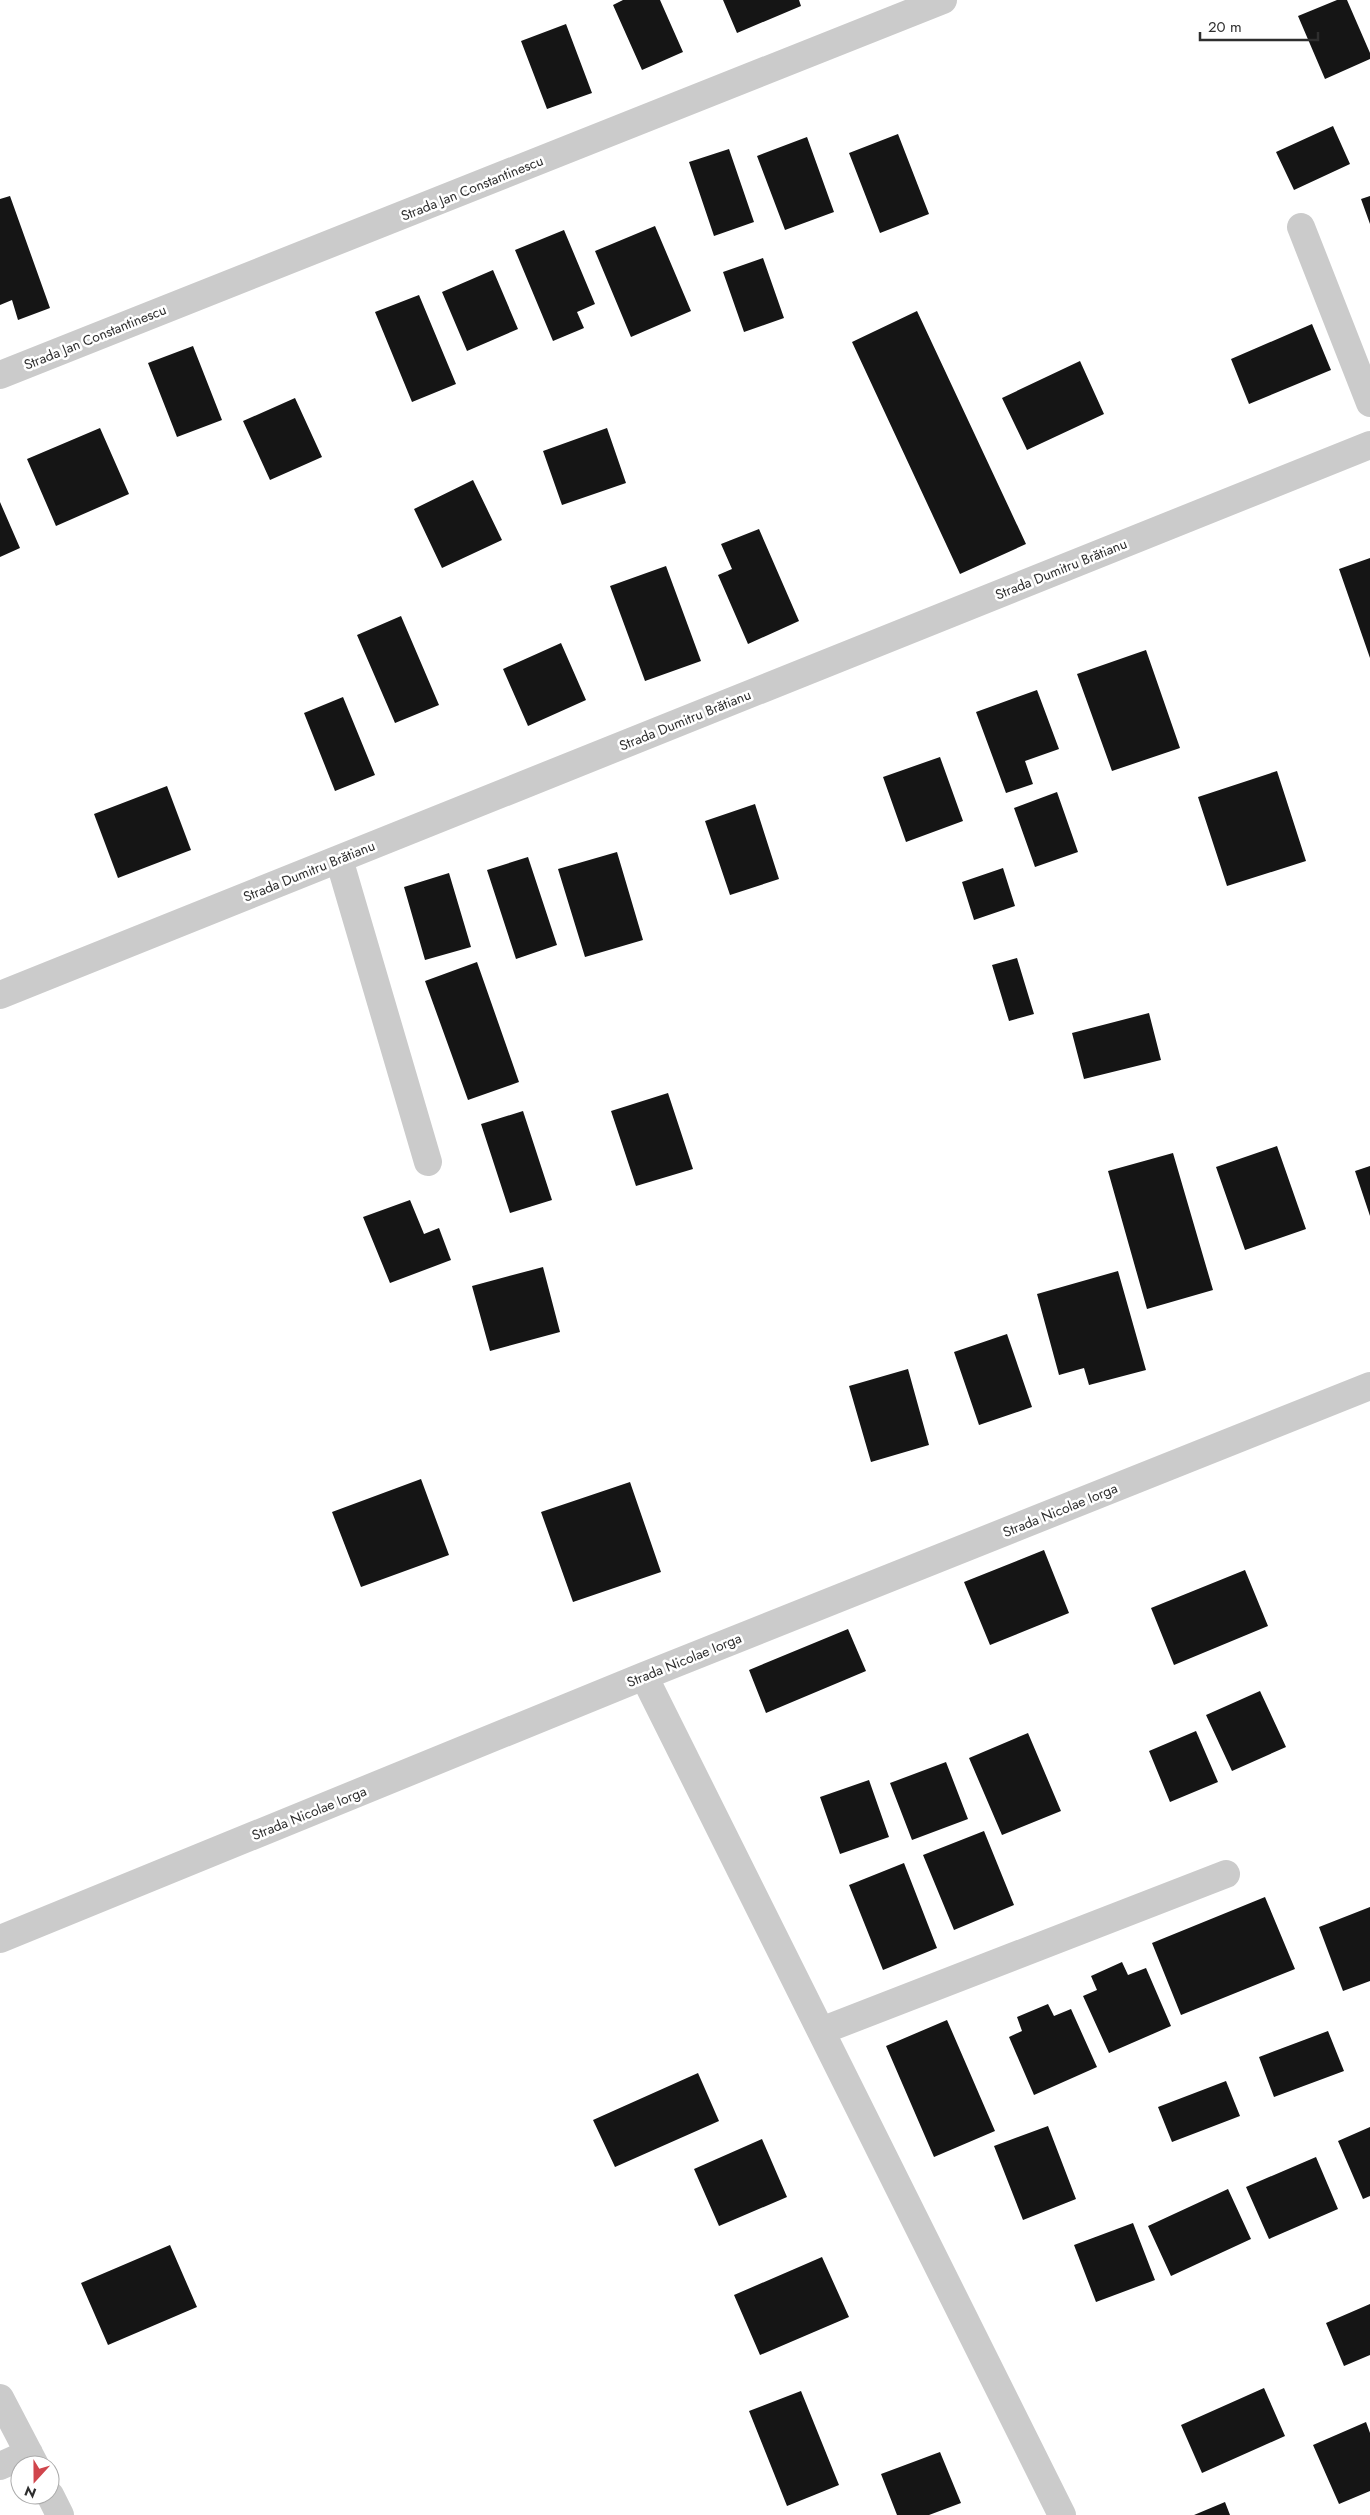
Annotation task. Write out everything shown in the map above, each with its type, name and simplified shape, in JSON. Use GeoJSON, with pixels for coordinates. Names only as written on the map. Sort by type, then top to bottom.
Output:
{"type":"FeatureCollection","features":[{"type":"Feature","properties":{"kind":"street","name":"Strada Jan Constantinescu"},"geometry":{"type":"LineString","coordinates":[[0,375],[943,0]]}},
{"type":"Feature","properties":{"kind":"street"},"geometry":{"type":"LineString","coordinates":[[1301,227],[1370,403]]}},
{"type":"Feature","properties":{"kind":"street","name":"Strada Dumitru Brătianu"},"geometry":{"type":"LineString","coordinates":[[0,995],[1370,445]]}},
{"type":"Feature","properties":{"kind":"street"},"geometry":{"type":"LineString","coordinates":[[338,859],[428,1162]]}},
{"type":"Feature","properties":{"kind":"street","name":"Strada Nicolae Iorga"},"geometry":{"type":"LineString","coordinates":[[0,1939],[644,1676],[1370,1386]]}},
{"type":"Feature","properties":{"kind":"street"},"geometry":{"type":"LineString","coordinates":[[644,1676],[1062,2515]]}},
{"type":"Feature","properties":{"kind":"street"},"geometry":{"type":"LineString","coordinates":[[821,2031],[1226,1874]]}},
{"type":"Feature","properties":{"kind":"street"},"geometry":{"type":"LineString","coordinates":[[0,2398],[30,2455]]}},
{"type":"Feature","properties":{"kind":"building"},"geometry":{"type":"Polygon","coordinates":[[[623,0],[660,0],[683,52],[642,70],[613,5],[623,0]]]}},
{"type":"Feature","properties":{"kind":"building"},"geometry":{"type":"Polygon","coordinates":[[[723,0],[799,0],[801,6],[737,33],[723,0]]]}},
{"type":"Feature","properties":{"kind":"building"},"geometry":{"type":"Polygon","coordinates":[[[1337,0],[1347,0],[1370,53],[1370,59],[1325,79],[1298,16],[1337,0]]]}},
{"type":"Feature","properties":{"kind":"building"},"geometry":{"type":"Polygon","coordinates":[[[566,24],[592,93],[547,109],[521,41],[566,24]]]}},
{"type":"Feature","properties":{"kind":"building"},"geometry":{"type":"Polygon","coordinates":[[[1333,126],[1350,164],[1294,190],[1276,152],[1333,126]]]}},
{"type":"Feature","properties":{"kind":"building"},"geometry":{"type":"Polygon","coordinates":[[[898,134],[929,214],[880,233],[849,153],[898,134]]]}},
{"type":"Feature","properties":{"kind":"building"},"geometry":{"type":"Polygon","coordinates":[[[807,137],[834,212],[785,230],[757,156],[807,137]]]}},
{"type":"Feature","properties":{"kind":"building"},"geometry":{"type":"Polygon","coordinates":[[[729,149],[754,222],[714,236],[689,162],[729,149]]]}},
{"type":"Feature","properties":{"kind":"building"},"geometry":{"type":"Polygon","coordinates":[[[10,196],[50,308],[18,320],[12,300],[0,305],[0,199],[10,196]]]}},
{"type":"Feature","properties":{"kind":"building"},"geometry":{"type":"Polygon","coordinates":[[[1370,196],[1370,224],[1361,199],[1370,196]]]}},
{"type":"Feature","properties":{"kind":"building"},"geometry":{"type":"Polygon","coordinates":[[[655,226],[691,311],[631,337],[595,251],[655,226]]]}},
{"type":"Feature","properties":{"kind":"building"},"geometry":{"type":"Polygon","coordinates":[[[564,230],[595,304],[577,312],[584,328],[553,341],[515,250],[564,230]]]}},
{"type":"Feature","properties":{"kind":"building"},"geometry":{"type":"Polygon","coordinates":[[[763,258],[784,318],[744,332],[723,272],[763,258]]]}},
{"type":"Feature","properties":{"kind":"building"},"geometry":{"type":"Polygon","coordinates":[[[493,270],[518,329],[467,351],[442,292],[493,270]]]}},
{"type":"Feature","properties":{"kind":"building"},"geometry":{"type":"Polygon","coordinates":[[[419,295],[456,384],[412,402],[375,312],[419,295]]]}},
{"type":"Feature","properties":{"kind":"building"},"geometry":{"type":"Polygon","coordinates":[[[917,311],[1026,544],[960,574],[852,342],[917,311]]]}},
{"type":"Feature","properties":{"kind":"building"},"geometry":{"type":"Polygon","coordinates":[[[1312,324],[1331,370],[1249,404],[1231,359],[1312,324]]]}},
{"type":"Feature","properties":{"kind":"building"},"geometry":{"type":"Polygon","coordinates":[[[193,346],[222,420],[177,437],[148,363],[193,346]]]}},
{"type":"Feature","properties":{"kind":"building"},"geometry":{"type":"Polygon","coordinates":[[[1080,361],[1104,414],[1027,450],[1002,398],[1080,361]]]}},
{"type":"Feature","properties":{"kind":"building"},"geometry":{"type":"Polygon","coordinates":[[[295,398],[322,457],[270,480],[243,421],[295,398]]]}},
{"type":"Feature","properties":{"kind":"building"},"geometry":{"type":"Polygon","coordinates":[[[100,428],[129,494],[56,526],[27,459],[100,428]]]}},
{"type":"Feature","properties":{"kind":"building"},"geometry":{"type":"Polygon","coordinates":[[[607,428],[626,483],[562,505],[543,451],[607,428]]]}},
{"type":"Feature","properties":{"kind":"building"},"geometry":{"type":"Polygon","coordinates":[[[473,480],[502,540],[442,568],[414,509],[473,480]]]}},
{"type":"Feature","properties":{"kind":"building"},"geometry":{"type":"Polygon","coordinates":[[[0,502],[20,548],[0,557],[0,502]]]}},
{"type":"Feature","properties":{"kind":"building"},"geometry":{"type":"Polygon","coordinates":[[[759,529],[799,621],[748,644],[718,575],[732,569],[721,544],[759,529]]]}},
{"type":"Feature","properties":{"kind":"building"},"geometry":{"type":"Polygon","coordinates":[[[1370,558],[1370,658],[1339,569],[1370,558]]]}},
{"type":"Feature","properties":{"kind":"building"},"geometry":{"type":"Polygon","coordinates":[[[666,566],[701,661],[645,681],[610,586],[666,566]]]}},
{"type":"Feature","properties":{"kind":"building"},"geometry":{"type":"Polygon","coordinates":[[[401,616],[439,705],[395,723],[357,635],[401,616]]]}},
{"type":"Feature","properties":{"kind":"building"},"geometry":{"type":"Polygon","coordinates":[[[561,643],[586,700],[528,726],[503,669],[561,643]]]}},
{"type":"Feature","properties":{"kind":"building"},"geometry":{"type":"Polygon","coordinates":[[[1146,650],[1180,748],[1112,771],[1077,674],[1146,650]]]}},
{"type":"Feature","properties":{"kind":"building"},"geometry":{"type":"Polygon","coordinates":[[[1037,690],[1059,749],[1025,761],[1033,784],[1006,793],[976,712],[1037,690]]]}},
{"type":"Feature","properties":{"kind":"building"},"geometry":{"type":"Polygon","coordinates":[[[343,697],[375,775],[335,791],[304,713],[343,697]]]}},
{"type":"Feature","properties":{"kind":"building"},"geometry":{"type":"Polygon","coordinates":[[[940,757],[963,821],[906,842],[883,777],[940,757]]]}},
{"type":"Feature","properties":{"kind":"building"},"geometry":{"type":"Polygon","coordinates":[[[1277,771],[1306,861],[1227,886],[1198,797],[1277,771]]]}},
{"type":"Feature","properties":{"kind":"building"},"geometry":{"type":"Polygon","coordinates":[[[167,786],[191,850],[118,878],[94,814],[167,786]]]}},
{"type":"Feature","properties":{"kind":"building"},"geometry":{"type":"Polygon","coordinates":[[[1057,792],[1078,852],[1035,867],[1014,808],[1057,792]]]}},
{"type":"Feature","properties":{"kind":"building"},"geometry":{"type":"Polygon","coordinates":[[[755,804],[779,879],[730,895],[705,821],[755,804]]]}},
{"type":"Feature","properties":{"kind":"building"},"geometry":{"type":"Polygon","coordinates":[[[617,852],[643,940],[585,957],[558,869],[617,852]]]}},
{"type":"Feature","properties":{"kind":"building"},"geometry":{"type":"Polygon","coordinates":[[[528,857],[557,945],[516,959],[487,870],[528,857]]]}},
{"type":"Feature","properties":{"kind":"building"},"geometry":{"type":"Polygon","coordinates":[[[1003,868],[1015,906],[974,920],[962,882],[1003,868]]]}},
{"type":"Feature","properties":{"kind":"building"},"geometry":{"type":"Polygon","coordinates":[[[449,873],[471,947],[425,960],[404,887],[449,873]]]}},
{"type":"Feature","properties":{"kind":"building"},"geometry":{"type":"Polygon","coordinates":[[[1017,958],[1034,1014],[1009,1021],[992,965],[1017,958]]]}},
{"type":"Feature","properties":{"kind":"building"},"geometry":{"type":"Polygon","coordinates":[[[477,962],[519,1082],[468,1100],[425,981],[477,962]]]}},
{"type":"Feature","properties":{"kind":"building"},"geometry":{"type":"Polygon","coordinates":[[[1149,1013],[1161,1060],[1084,1079],[1072,1033],[1149,1013]]]}},
{"type":"Feature","properties":{"kind":"building"},"geometry":{"type":"Polygon","coordinates":[[[668,1093],[693,1169],[636,1186],[611,1111],[668,1093]]]}},
{"type":"Feature","properties":{"kind":"building"},"geometry":{"type":"Polygon","coordinates":[[[523,1111],[552,1200],[510,1213],[481,1124],[523,1111]]]}},
{"type":"Feature","properties":{"kind":"building"},"geometry":{"type":"Polygon","coordinates":[[[1277,1146],[1306,1229],[1245,1250],[1216,1167],[1277,1146]]]}},
{"type":"Feature","properties":{"kind":"building"},"geometry":{"type":"Polygon","coordinates":[[[1173,1153],[1213,1290],[1147,1309],[1108,1171],[1173,1153]]]}},
{"type":"Feature","properties":{"kind":"building"},"geometry":{"type":"Polygon","coordinates":[[[1370,1166],[1370,1216],[1355,1171],[1370,1166]]]}},
{"type":"Feature","properties":{"kind":"building"},"geometry":{"type":"Polygon","coordinates":[[[410,1200],[424,1234],[439,1228],[451,1260],[390,1283],[363,1217],[410,1200]]]}},
{"type":"Feature","properties":{"kind":"building"},"geometry":{"type":"Polygon","coordinates":[[[543,1267],[560,1332],[490,1351],[472,1286],[543,1267]]]}},
{"type":"Feature","properties":{"kind":"building"},"geometry":{"type":"Polygon","coordinates":[[[1118,1271],[1146,1370],[1089,1385],[1084,1368],[1059,1375],[1037,1294],[1118,1271]]]}},
{"type":"Feature","properties":{"kind":"building"},"geometry":{"type":"Polygon","coordinates":[[[1007,1334],[1032,1407],[979,1425],[954,1352],[1007,1334]]]}},
{"type":"Feature","properties":{"kind":"building"},"geometry":{"type":"Polygon","coordinates":[[[908,1369],[929,1445],[871,1462],[849,1386],[908,1369]]]}},
{"type":"Feature","properties":{"kind":"building"},"geometry":{"type":"Polygon","coordinates":[[[421,1479],[449,1555],[361,1587],[332,1512],[421,1479]]]}},
{"type":"Feature","properties":{"kind":"building"},"geometry":{"type":"Polygon","coordinates":[[[630,1482],[661,1572],[573,1602],[541,1512],[630,1482]]]}},
{"type":"Feature","properties":{"kind":"building"},"geometry":{"type":"Polygon","coordinates":[[[1044,1550],[1069,1613],[990,1645],[964,1582],[1044,1550]]]}},
{"type":"Feature","properties":{"kind":"building"},"geometry":{"type":"Polygon","coordinates":[[[1245,1570],[1268,1626],[1174,1665],[1151,1608],[1245,1570]]]}},
{"type":"Feature","properties":{"kind":"building"},"geometry":{"type":"Polygon","coordinates":[[[848,1629],[866,1671],[766,1713],[749,1670],[848,1629]]]}},
{"type":"Feature","properties":{"kind":"building"},"geometry":{"type":"Polygon","coordinates":[[[1260,1691],[1286,1747],[1232,1771],[1206,1715],[1260,1691]]]}},
{"type":"Feature","properties":{"kind":"building"},"geometry":{"type":"Polygon","coordinates":[[[1196,1731],[1218,1782],[1170,1802],[1149,1751],[1196,1731]]]}},
{"type":"Feature","properties":{"kind":"building"},"geometry":{"type":"Polygon","coordinates":[[[1028,1733],[1061,1811],[1002,1835],[969,1758],[1028,1733]]]}},
{"type":"Feature","properties":{"kind":"building"},"geometry":{"type":"Polygon","coordinates":[[[946,1762],[968,1819],[912,1840],[890,1783],[946,1762]]]}},
{"type":"Feature","properties":{"kind":"building"},"geometry":{"type":"Polygon","coordinates":[[[869,1780],[889,1837],[840,1854],[820,1797],[869,1780]]]}},
{"type":"Feature","properties":{"kind":"building"},"geometry":{"type":"Polygon","coordinates":[[[984,1831],[1014,1905],[954,1930],[923,1855],[984,1831]]]}},
{"type":"Feature","properties":{"kind":"building"},"geometry":{"type":"Polygon","coordinates":[[[904,1863],[937,1948],[883,1970],[849,1885],[904,1863]]]}},
{"type":"Feature","properties":{"kind":"building"},"geometry":{"type":"Polygon","coordinates":[[[1265,1897],[1295,1969],[1181,2015],[1152,1943],[1265,1897]]]}},
{"type":"Feature","properties":{"kind":"building"},"geometry":{"type":"Polygon","coordinates":[[[1370,1907],[1370,1981],[1343,1991],[1319,1927],[1370,1907]]]}},
{"type":"Feature","properties":{"kind":"building"},"geometry":{"type":"Polygon","coordinates":[[[1122,1962],[1128,1975],[1146,1968],[1171,2026],[1109,2053],[1083,1996],[1097,1990],[1091,1976],[1122,1962]]]}},
{"type":"Feature","properties":{"kind":"building"},"geometry":{"type":"Polygon","coordinates":[[[1048,2004],[1054,2016],[1071,2009],[1097,2067],[1034,2095],[1009,2037],[1022,2031],[1017,2017],[1048,2004]]]}},
{"type":"Feature","properties":{"kind":"building"},"geometry":{"type":"Polygon","coordinates":[[[947,2020],[995,2131],[934,2157],[886,2046],[947,2020]]]}},
{"type":"Feature","properties":{"kind":"building"},"geometry":{"type":"Polygon","coordinates":[[[1328,2031],[1344,2071],[1274,2097],[1259,2057],[1328,2031]]]}},
{"type":"Feature","properties":{"kind":"building"},"geometry":{"type":"Polygon","coordinates":[[[698,2073],[719,2121],[615,2167],[593,2120],[698,2073]]]}},
{"type":"Feature","properties":{"kind":"building"},"geometry":{"type":"Polygon","coordinates":[[[1226,2081],[1240,2116],[1172,2142],[1158,2107],[1226,2081]]]}},
{"type":"Feature","properties":{"kind":"building"},"geometry":{"type":"Polygon","coordinates":[[[1048,2126],[1076,2199],[1023,2220],[994,2146],[1048,2126]]]}},
{"type":"Feature","properties":{"kind":"building"},"geometry":{"type":"Polygon","coordinates":[[[1370,2127],[1370,2196],[1363,2199],[1338,2141],[1370,2127]]]}},
{"type":"Feature","properties":{"kind":"building"},"geometry":{"type":"Polygon","coordinates":[[[762,2139],[787,2197],[719,2226],[694,2169],[762,2139]]]}},
{"type":"Feature","properties":{"kind":"building"},"geometry":{"type":"Polygon","coordinates":[[[1316,2157],[1338,2209],[1269,2239],[1246,2187],[1316,2157]]]}},
{"type":"Feature","properties":{"kind":"building"},"geometry":{"type":"Polygon","coordinates":[[[1228,2189],[1251,2239],[1171,2276],[1148,2226],[1228,2189]]]}},
{"type":"Feature","properties":{"kind":"building"},"geometry":{"type":"Polygon","coordinates":[[[1133,2223],[1155,2280],[1096,2302],[1074,2245],[1133,2223]]]}},
{"type":"Feature","properties":{"kind":"building"},"geometry":{"type":"Polygon","coordinates":[[[170,2245],[197,2307],[108,2345],[81,2283],[170,2245]]]}},
{"type":"Feature","properties":{"kind":"building"},"geometry":{"type":"Polygon","coordinates":[[[822,2257],[849,2317],[760,2355],[734,2295],[822,2257]]]}},
{"type":"Feature","properties":{"kind":"building"},"geometry":{"type":"Polygon","coordinates":[[[1370,2304],[1370,2355],[1344,2366],[1326,2323],[1370,2304]]]}},
{"type":"Feature","properties":{"kind":"building"},"geometry":{"type":"Polygon","coordinates":[[[1264,2388],[1285,2436],[1202,2473],[1181,2425],[1264,2388]]]}},
{"type":"Feature","properties":{"kind":"building"},"geometry":{"type":"Polygon","coordinates":[[[801,2391],[839,2485],[787,2506],[749,2411],[801,2391]]]}},
{"type":"Feature","properties":{"kind":"building"},"geometry":{"type":"Polygon","coordinates":[[[1366,2422],[1370,2433],[1370,2491],[1339,2504],[1313,2445],[1366,2422]]]}},
{"type":"Feature","properties":{"kind":"building"},"geometry":{"type":"Polygon","coordinates":[[[940,2452],[961,2503],[929,2515],[897,2515],[881,2474],[940,2452]]]}},
{"type":"Feature","properties":{"kind":"building"},"geometry":{"type":"Polygon","coordinates":[[[1225,2502],[1230,2515],[1194,2515],[1225,2502]]]}}]}
